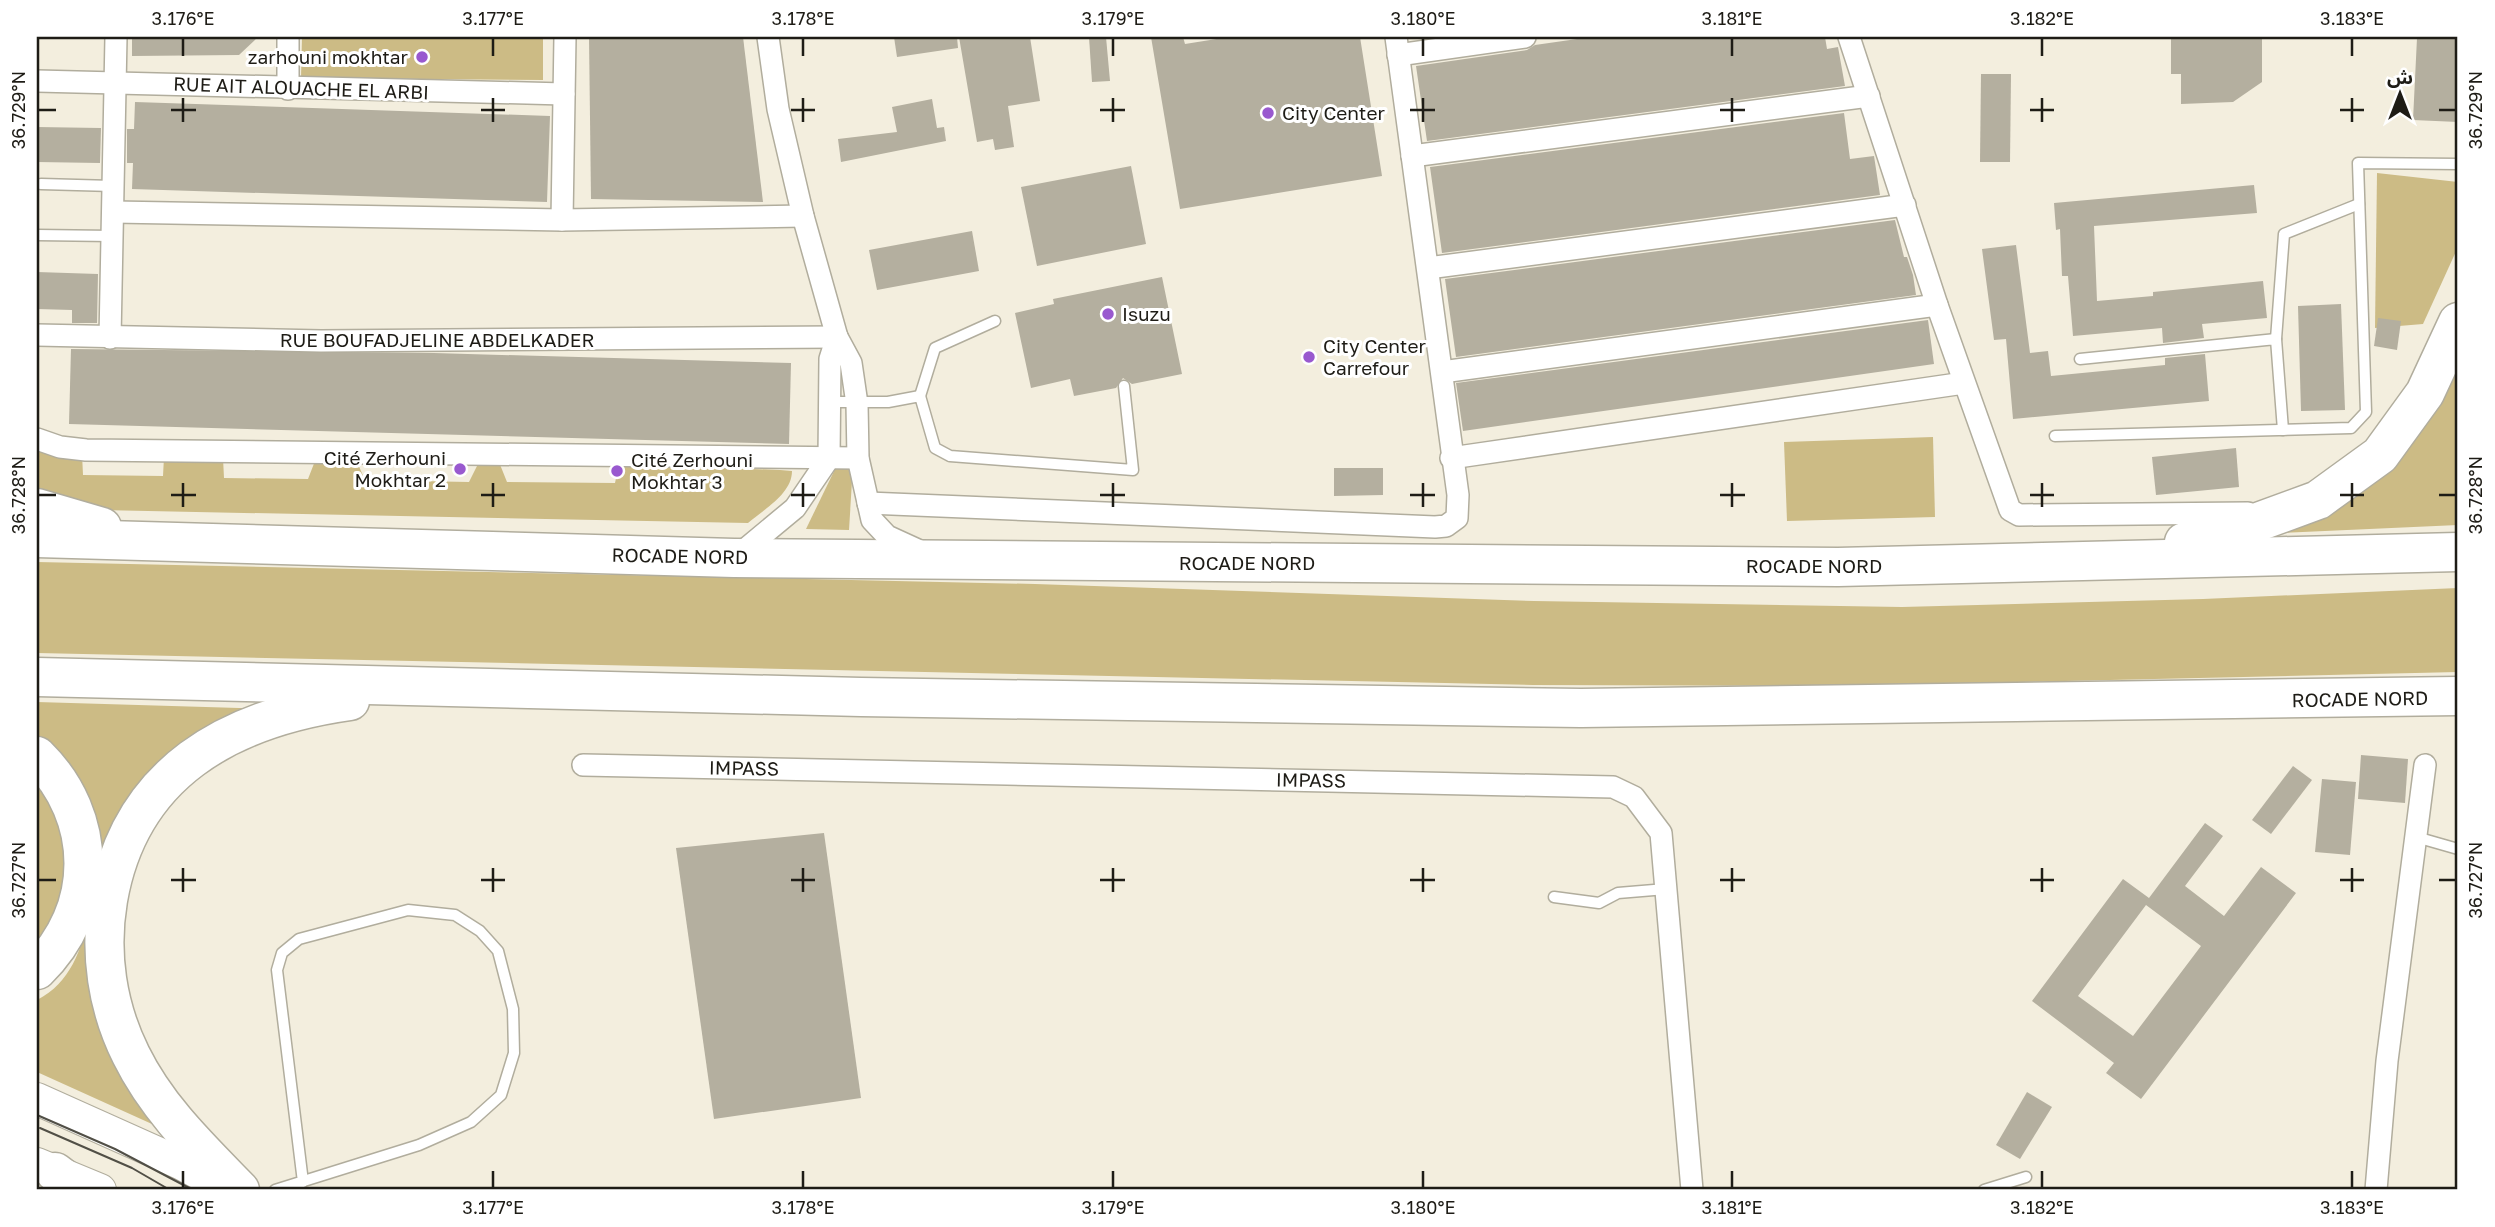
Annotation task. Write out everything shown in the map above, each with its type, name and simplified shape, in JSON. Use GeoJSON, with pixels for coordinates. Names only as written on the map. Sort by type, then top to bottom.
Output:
{"type":"FeatureCollection","features":[{"type":"Feature","properties":{"kind":"highway"},"geometry":{"type":"LineString","coordinates":[[2105,561],[2236,530],[2318,500],[2380,455],[2424,393],[2458,322]]}},
{"type":"Feature","properties":{"kind":"highway"},"geometry":{"type":"LineString","coordinates":[[37,508],[144,541]]}},
{"type":"Feature","properties":{"kind":"highway","name":"ROCADE NORD"},"geometry":{"type":"LineString","coordinates":[[37,538],[734,558],[1838,567],[2458,552]]}},
{"type":"Feature","properties":{"kind":"highway","name":"ROCADE NORD"},"geometry":{"type":"LineString","coordinates":[[37,677],[442,689],[1581,708],[2458,696]]}},
{"type":"Feature","properties":{"kind":"highway"},"geometry":{"type":"LineString","coordinates":[[240,1190],[162,1106],[130,1053],[119,1026],[110,999],[104,944],[115,863],[148,801],[191,759],[208,747],[281,716],[332,704],[442,689]]}},
{"type":"Feature","properties":{"kind":"highway"},"geometry":{"type":"LineString","coordinates":[[37,756],[46,765],[82,832],[85,875],[72,923],[61,943],[37,970]]}},
{"type":"Feature","properties":{"kind":"main road"},"geometry":{"type":"LineString","coordinates":[[37,1099],[182,1164],[230,1190]]}},
{"type":"Feature","properties":{"kind":"main road"},"geometry":{"type":"LineString","coordinates":[[57,1175],[100,1190]]}},
{"type":"Feature","properties":{"kind":"street"},"geometry":{"type":"LineString","coordinates":[[110,338],[116,37]]}},
{"type":"Feature","properties":{"kind":"street"},"geometry":{"type":"LineString","coordinates":[[288,37],[288,89]]}},
{"type":"Feature","properties":{"kind":"street"},"geometry":{"type":"LineString","coordinates":[[562,220],[565,37]]}},
{"type":"Feature","properties":{"kind":"street"},"geometry":{"type":"LineString","coordinates":[[768,37],[778,109],[803,216],[837,337],[851,363],[857,404],[858,458],[872,520],[887,536],[916,551],[958,561]]}},
{"type":"Feature","properties":{"kind":"street"},"geometry":{"type":"LineString","coordinates":[[868,503],[1446,526],[1457,518],[1458,495],[1397,46],[1525,37]]}},
{"type":"Feature","properties":{"kind":"street"},"geometry":{"type":"LineString","coordinates":[[1849,37],[1937,305],[2002,494],[2010,510],[2019,515],[2292,511]]}},
{"type":"Feature","properties":{"kind":"street","name":"RUE AIT ALOUACHE EL ARBI"},"geometry":{"type":"LineString","coordinates":[[37,81],[564,94]]}},
{"type":"Feature","properties":{"kind":"street"},"geometry":{"type":"LineString","coordinates":[[1412,156],[1869,96]]}},
{"type":"Feature","properties":{"kind":"street"},"geometry":{"type":"LineString","coordinates":[[1428,268],[1905,205]]}},
{"type":"Feature","properties":{"kind":"street"},"geometry":{"type":"LineString","coordinates":[[114,212],[562,220],[803,216]]}},
{"type":"Feature","properties":{"kind":"street"},"geometry":{"type":"LineString","coordinates":[[1442,372],[1937,305]]}},
{"type":"Feature","properties":{"kind":"street","name":"RUE BOUFADJELINE ABDELKADER"},"geometry":{"type":"LineString","coordinates":[[37,335],[321,341],[837,337]]}},
{"type":"Feature","properties":{"kind":"street"},"geometry":{"type":"LineString","coordinates":[[734,558],[795,508],[829,458],[831,359],[837,337]]}},
{"type":"Feature","properties":{"kind":"street"},"geometry":{"type":"LineString","coordinates":[[1451,458],[1964,383]]}},
{"type":"Feature","properties":{"kind":"street"},"geometry":{"type":"LineString","coordinates":[[37,439],[60,447],[86,450],[858,458]]}},
{"type":"Feature","properties":{"kind":"street","name":"IMPASS"},"geometry":{"type":"LineString","coordinates":[[583,765],[1613,787],[1633,797],[1661,832],[1692,1190]]}},
{"type":"Feature","properties":{"kind":"street"},"geometry":{"type":"LineString","coordinates":[[2376,1190],[2387,1061],[2425,765]]}},
{"type":"Feature","properties":{"kind":"lane"},"geometry":{"type":"LineString","coordinates":[[2054,436],[2351,428],[2366,412],[2358,163],[2458,164]]}},
{"type":"Feature","properties":{"kind":"lane"},"geometry":{"type":"LineString","coordinates":[[41,184],[113,186]]}},
{"type":"Feature","properties":{"kind":"lane"},"geometry":{"type":"LineString","coordinates":[[2283,430],[2276,339],[2284,234],[2360,204]]}},
{"type":"Feature","properties":{"kind":"lane"},"geometry":{"type":"LineString","coordinates":[[37,235],[112,236]]}},
{"type":"Feature","properties":{"kind":"lane"},"geometry":{"type":"LineString","coordinates":[[995,321],[935,348],[920,396],[935,448],[950,456],[1133,470],[1124,386]]}},
{"type":"Feature","properties":{"kind":"lane"},"geometry":{"type":"LineString","coordinates":[[2080,359],[2276,339]]}},
{"type":"Feature","properties":{"kind":"lane"},"geometry":{"type":"LineString","coordinates":[[832,402],[857,404],[920,396]]}},
{"type":"Feature","properties":{"kind":"lane"},"geometry":{"type":"LineString","coordinates":[[2416,837],[2458,849]]}},
{"type":"Feature","properties":{"kind":"lane"},"geometry":{"type":"LineString","coordinates":[[1554,897],[1599,903],[1618,893],[1666,889]]}},
{"type":"Feature","properties":{"kind":"lane"},"geometry":{"type":"LineString","coordinates":[[275,1190],[303,1182],[419,1145],[471,1122],[501,1096],[513,1053],[513,1009],[498,951],[480,931],[455,915],[408,909],[299,939],[282,953],[277,970],[303,1182]]}},
{"type":"Feature","properties":{"kind":"lane"},"geometry":{"type":"LineString","coordinates":[[1984,1190],[2026,1177]]}},
{"type":"Feature","properties":{"kind":"shaded area","name":"zarhouni mokhtar"},"geometry":{"type":"Polygon","coordinates":[[[302,37],[543,37],[543,80],[301,78],[302,37]]]}},
{"type":"Feature","properties":{"kind":"shaded area"},"geometry":{"type":"Polygon","coordinates":[[[2377,173],[2458,182],[2458,247],[2423,324],[2375,328],[2377,173]]]}},
{"type":"Feature","properties":{"kind":"shaded area"},"geometry":{"type":"Polygon","coordinates":[[[2458,361],[2458,525],[2260,534],[2458,361]]]}},
{"type":"Feature","properties":{"kind":"shaded area"},"geometry":{"type":"Polygon","coordinates":[[[1933,437],[1935,517],[1787,521],[1784,442],[1933,437]]]}},
{"type":"Feature","properties":{"kind":"shaded area"},"geometry":{"type":"Polygon","coordinates":[[[37,448],[82,454],[83,475],[163,476],[164,457],[223,458],[224,478],[308,479],[315,461],[357,462],[365,480],[469,482],[479,462],[499,462],[507,482],[615,483],[619,464],[792,471],[791,479],[782,494],[748,523],[100,510],[37,496],[37,448]]]}},
{"type":"Feature","properties":{"kind":"shaded area"},"geometry":{"type":"Polygon","coordinates":[[[837,465],[853,465],[849,530],[806,529],[837,465]]]}},
{"type":"Feature","properties":{"kind":"shaded area"},"geometry":{"type":"Polygon","coordinates":[[[37,562],[1035,584],[1534,601],[1902,607],[2203,599],[2458,588],[2458,672],[1847,686],[1533,685],[37,653],[37,562]]]}},
{"type":"Feature","properties":{"kind":"shaded area"},"geometry":{"type":"Polygon","coordinates":[[[37,702],[270,709],[105,860],[43,741],[37,737],[37,702]]]}},
{"type":"Feature","properties":{"kind":"shaded area"},"geometry":{"type":"Polygon","coordinates":[[[37,776],[66,828],[70,880],[37,948],[37,776]]]}},
{"type":"Feature","properties":{"kind":"shaded area"},"geometry":{"type":"Polygon","coordinates":[[[90,915],[163,1129],[37,1072],[37,1000],[58,984],[73,964],[90,915]]]}},
{"type":"Feature","properties":{"kind":"building"},"geometry":{"type":"Polygon","coordinates":[[[132,37],[258,37],[239,55],[132,56],[132,37]]]}},
{"type":"Feature","properties":{"kind":"building"},"geometry":{"type":"Polygon","coordinates":[[[589,37],[743,37],[763,202],[591,199],[589,37]]]}},
{"type":"Feature","properties":{"kind":"building"},"geometry":{"type":"Polygon","coordinates":[[[894,37],[957,37],[958,48],[897,57],[894,37]]]}},
{"type":"Feature","properties":{"kind":"building"},"geometry":{"type":"Polygon","coordinates":[[[959,37],[1030,37],[1040,101],[1008,106],[1014,147],[995,150],[993,139],[977,142],[959,37]]]}},
{"type":"Feature","properties":{"kind":"building"},"geometry":{"type":"Polygon","coordinates":[[[1089,37],[1106,37],[1110,81],[1092,82],[1089,37]]]}},
{"type":"Feature","properties":{"kind":"building","name":"City Center"},"geometry":{"type":"Polygon","coordinates":[[[1151,37],[1183,37],[1185,44],[1229,37],[1360,37],[1382,176],[1180,209],[1151,37]]]}},
{"type":"Feature","properties":{"kind":"building"},"geometry":{"type":"Polygon","coordinates":[[[1591,37],[1825,37],[1827,49],[1838,47],[1845,86],[1427,141],[1416,66],[1527,50],[1535,45],[1591,37]]]}},
{"type":"Feature","properties":{"kind":"building"},"geometry":{"type":"Polygon","coordinates":[[[2171,37],[2262,37],[2262,82],[2233,102],[2181,104],[2181,74],[2171,74],[2171,37]]]}},
{"type":"Feature","properties":{"kind":"building"},"geometry":{"type":"Polygon","coordinates":[[[2458,37],[2458,122],[2413,120],[2417,38],[2458,37]]]}},
{"type":"Feature","properties":{"kind":"building"},"geometry":{"type":"Polygon","coordinates":[[[1981,74],[2011,74],[2010,162],[1980,162],[1981,74]]]}},
{"type":"Feature","properties":{"kind":"building"},"geometry":{"type":"Polygon","coordinates":[[[932,99],[937,128],[944,127],[946,141],[841,162],[838,139],[897,132],[892,107],[932,99]]]}},
{"type":"Feature","properties":{"kind":"building"},"geometry":{"type":"Polygon","coordinates":[[[135,102],[550,116],[547,202],[132,189],[133,163],[127,163],[127,129],[134,129],[135,102]]]}},
{"type":"Feature","properties":{"kind":"building"},"geometry":{"type":"Polygon","coordinates":[[[1844,113],[1850,159],[1874,156],[1880,195],[1442,253],[1430,167],[1844,113]]]}},
{"type":"Feature","properties":{"kind":"building"},"geometry":{"type":"Polygon","coordinates":[[[37,127],[101,128],[100,163],[37,162],[37,127]]]}},
{"type":"Feature","properties":{"kind":"building"},"geometry":{"type":"Polygon","coordinates":[[[1131,166],[1146,244],[1037,266],[1021,187],[1131,166]]]}},
{"type":"Feature","properties":{"kind":"building"},"geometry":{"type":"Polygon","coordinates":[[[2254,185],[2257,213],[2094,226],[2097,301],[2153,296],[2153,292],[2263,281],[2267,318],[2202,324],[2204,338],[2163,343],[2162,328],[2073,336],[2068,276],[2062,276],[2060,229],[2056,230],[2054,203],[2254,185]]]}},
{"type":"Feature","properties":{"kind":"building"},"geometry":{"type":"Polygon","coordinates":[[[1895,220],[1904,257],[1907,257],[1913,275],[1916,295],[1456,357],[1445,279],[1895,220]]]}},
{"type":"Feature","properties":{"kind":"building"},"geometry":{"type":"Polygon","coordinates":[[[972,231],[979,271],[877,290],[869,250],[972,231]]]}},
{"type":"Feature","properties":{"kind":"building"},"geometry":{"type":"Polygon","coordinates":[[[2016,245],[2030,353],[2048,351],[2051,376],[2165,365],[2165,358],[2205,354],[2209,401],[2013,419],[2006,339],[1994,340],[1982,249],[2016,245]]]}},
{"type":"Feature","properties":{"kind":"building"},"geometry":{"type":"Polygon","coordinates":[[[37,272],[98,274],[97,323],[72,323],[72,310],[37,309],[37,272]]]}},
{"type":"Feature","properties":{"kind":"building"},"geometry":{"type":"Polygon","coordinates":[[[1162,277],[1182,374],[1132,384],[1123,378],[1116,388],[1074,396],[1070,379],[1031,388],[1015,313],[1054,304],[1053,299],[1162,277]]]}},
{"type":"Feature","properties":{"kind":"building"},"geometry":{"type":"Polygon","coordinates":[[[2341,304],[2345,410],[2301,411],[2298,306],[2341,304]]]}},
{"type":"Feature","properties":{"kind":"building"},"geometry":{"type":"Polygon","coordinates":[[[2378,318],[2401,321],[2397,350],[2374,346],[2378,318]]]}},
{"type":"Feature","properties":{"kind":"building"},"geometry":{"type":"Polygon","coordinates":[[[1928,320],[1934,364],[1463,431],[1456,383],[1928,320]]]}},
{"type":"Feature","properties":{"kind":"building"},"geometry":{"type":"Polygon","coordinates":[[[71,349],[434,353],[791,363],[789,444],[69,424],[71,349]]]}},
{"type":"Feature","properties":{"kind":"building"},"geometry":{"type":"Polygon","coordinates":[[[2236,448],[2239,487],[2156,495],[2152,457],[2236,448]]]}},
{"type":"Feature","properties":{"kind":"building"},"geometry":{"type":"Polygon","coordinates":[[[1334,468],[1383,468],[1383,495],[1334,496],[1334,468]]]}},
{"type":"Feature","properties":{"kind":"building"},"geometry":{"type":"Polygon","coordinates":[[[2361,755],[2408,759],[2405,803],[2358,799],[2361,755]]]}},
{"type":"Feature","properties":{"kind":"building"},"geometry":{"type":"Polygon","coordinates":[[[2293,766],[2312,780],[2271,834],[2252,820],[2293,766]]]}},
{"type":"Feature","properties":{"kind":"building"},"geometry":{"type":"Polygon","coordinates":[[[2322,779],[2356,782],[2350,855],[2315,852],[2322,779]]]}},
{"type":"Feature","properties":{"kind":"building"},"geometry":{"type":"Polygon","coordinates":[[[2205,823],[2223,836],[2185,886],[2224,916],[2261,867],[2296,893],[2141,1099],[2106,1073],[2114,1063],[2032,1001],[2123,879],[2149,898],[2205,823]],[[2146,905],[2078,996],[2133,1036],[2201,946],[2146,905]]]}},
{"type":"Feature","properties":{"kind":"building"},"geometry":{"type":"Polygon","coordinates":[[[824,833],[861,1098],[714,1119],[676,848],[824,833]]]}},
{"type":"Feature","properties":{"kind":"building"},"geometry":{"type":"Polygon","coordinates":[[[2027,1092],[2052,1107],[2020,1159],[1996,1145],[2027,1092]]]}},
{"type":"Feature","properties":{"kind":"tram line"},"geometry":{"type":"LineString","coordinates":[[37,1115],[115,1149],[193,1190]]}},
{"type":"Feature","properties":{"kind":"tram line"},"geometry":{"type":"LineString","coordinates":[[40,1128],[132,1168],[170,1190]]}},
{"type":"Feature","properties":{"kind":"place","name":"zarhouni mokhtar"},"geometry":{"type":"Point","coordinates":[422,57]}},
{"type":"Feature","properties":{"kind":"place","name":"City Center"},"geometry":{"type":"Point","coordinates":[1268,113]}},
{"type":"Feature","properties":{"kind":"place","name":"Isuzu"},"geometry":{"type":"Point","coordinates":[1108,314]}},
{"type":"Feature","properties":{"kind":"place","name":"City Center Carrefour"},"geometry":{"type":"Point","coordinates":[1309,357]}},
{"type":"Feature","properties":{"kind":"place","name":"Cité Zerhouni Mokhtar 2"},"geometry":{"type":"Point","coordinates":[460,469]}},
{"type":"Feature","properties":{"kind":"place","name":"Cité Zerhouni Mokhtar 3"},"geometry":{"type":"Point","coordinates":[617,471]}}]}
